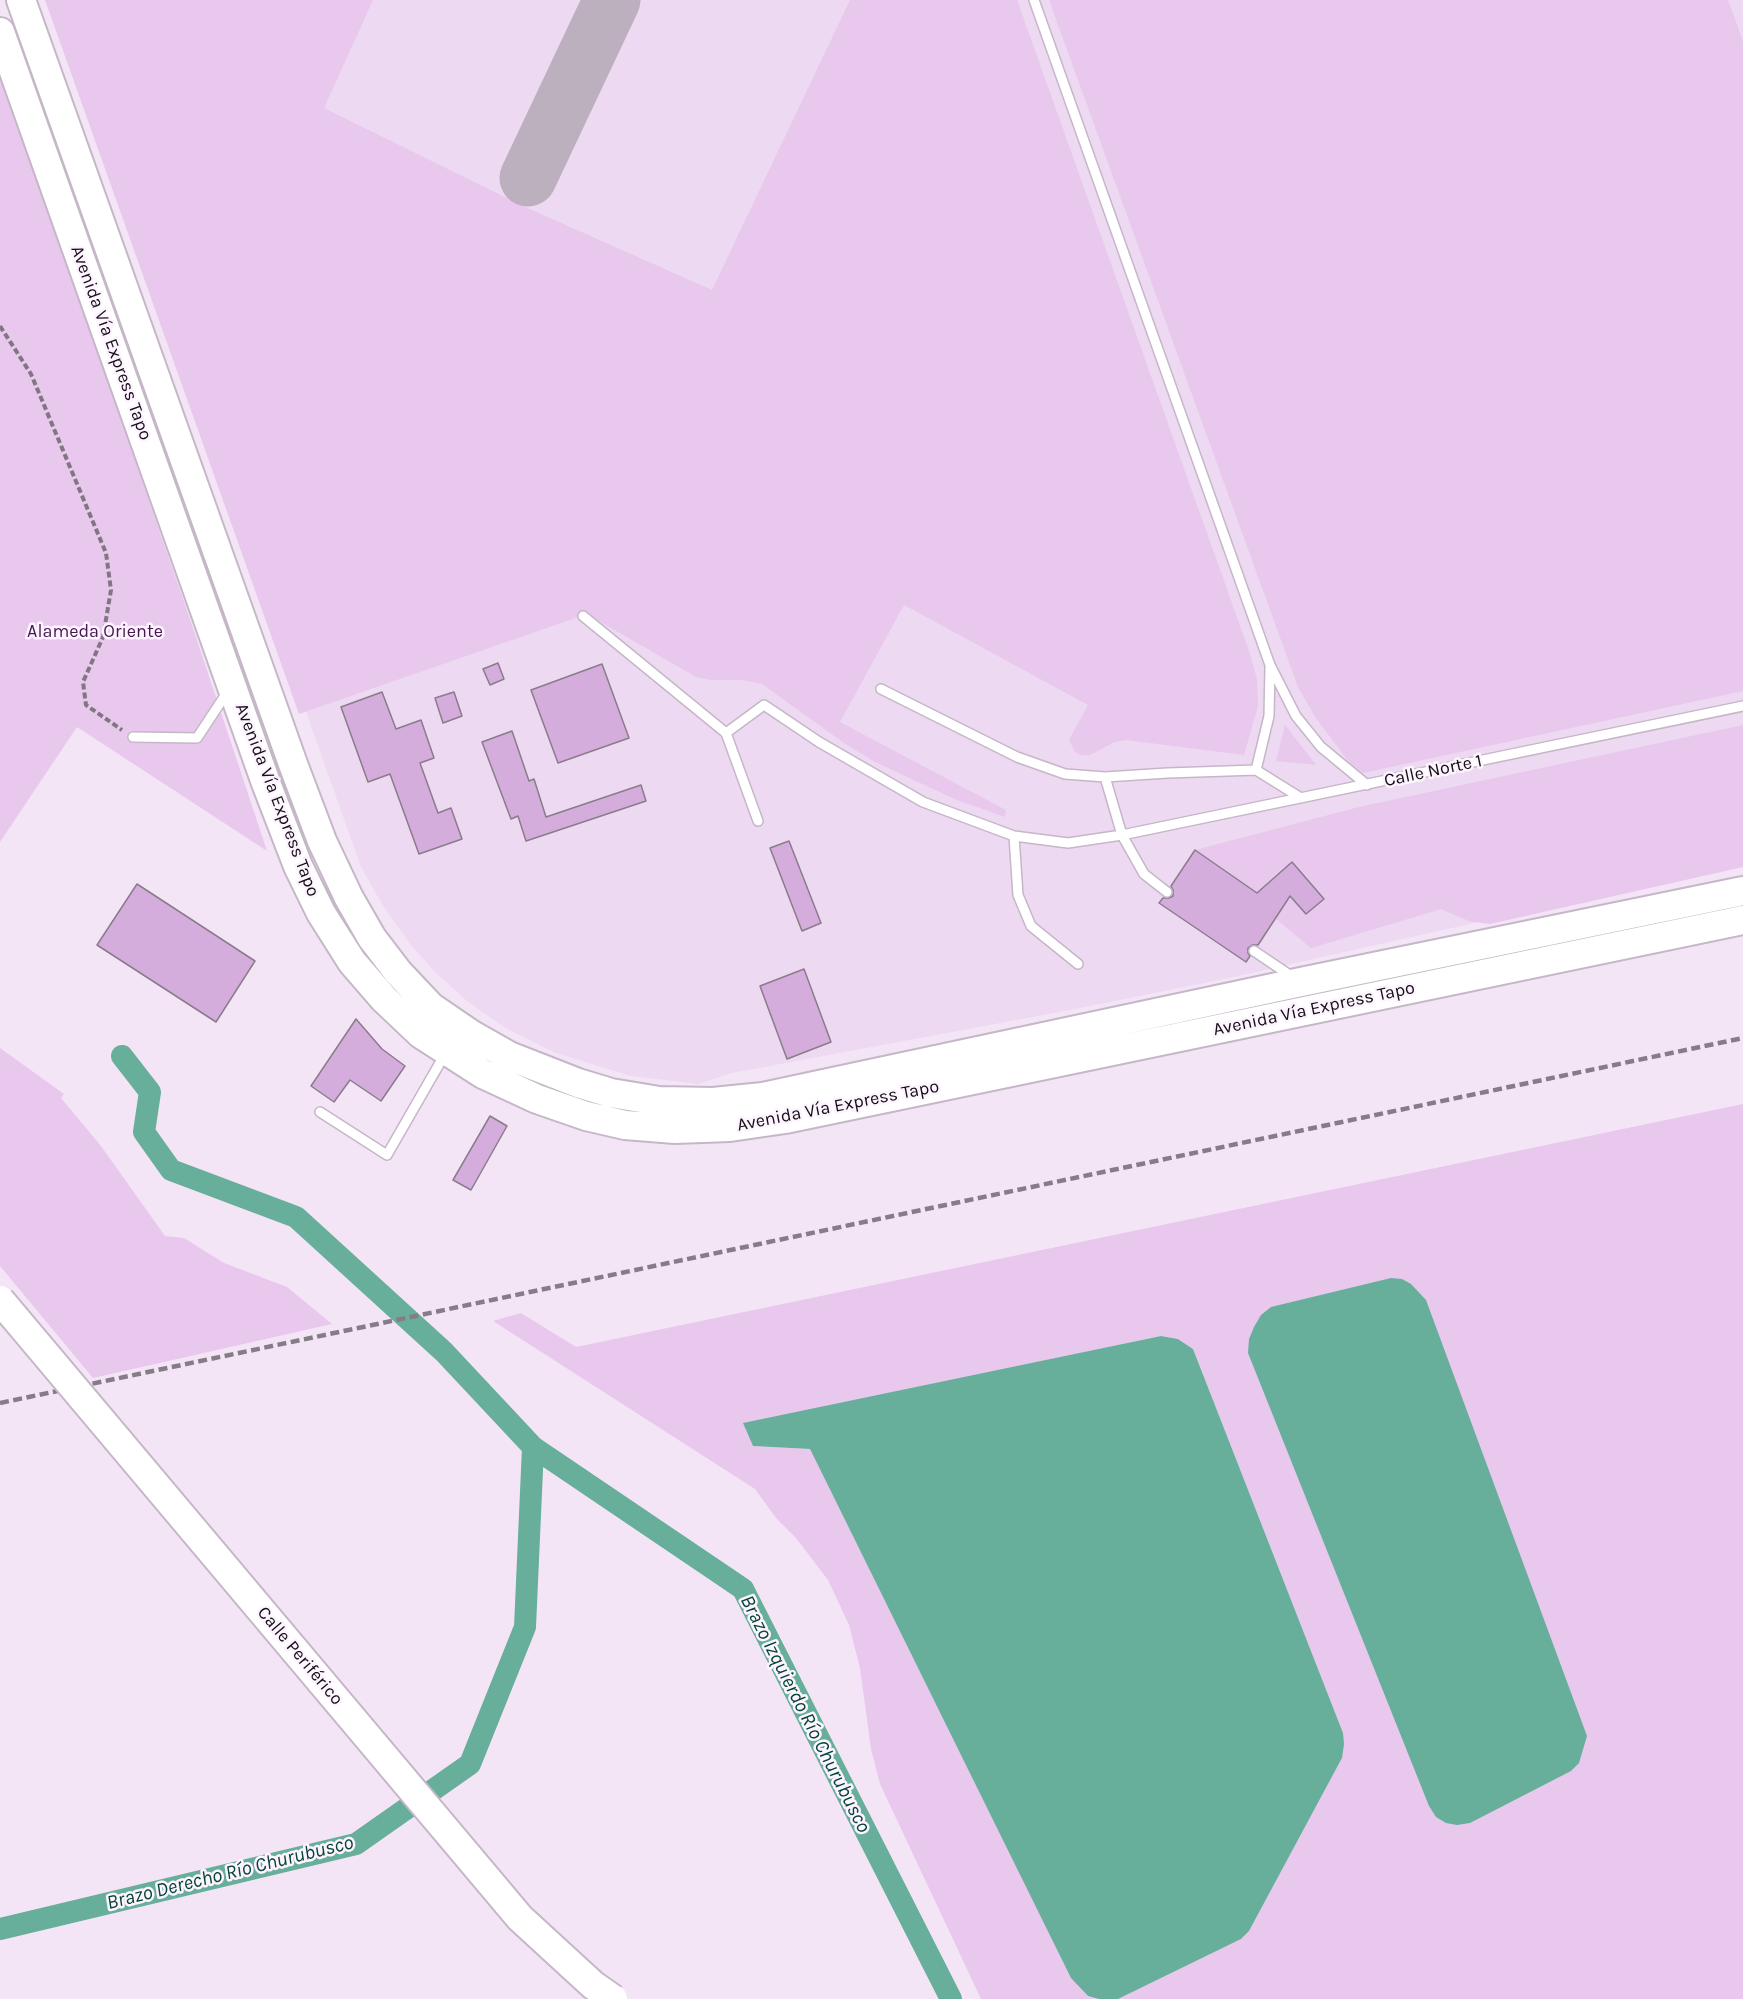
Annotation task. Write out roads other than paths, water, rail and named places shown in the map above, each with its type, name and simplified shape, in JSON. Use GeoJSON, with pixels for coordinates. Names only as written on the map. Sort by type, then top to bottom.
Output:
{"type":"FeatureCollection","features":[{"type":"Feature","properties":{"kind":"main road","name":"Avenida Vía Express Tapo"},"geometry":{"type":"LineString","coordinates":[[21,0],[322,842],[349,898],[372,938],[398,972],[431,1007],[472,1035],[509,1056],[578,1083],[611,1093],[659,1101],[713,1102],[763,1097],[1305,985],[1743,891]]}},
{"type":"Feature","properties":{"kind":"main road","name":"Avenida Vía Express Tapo"},"geometry":{"type":"LineString","coordinates":[[0,32],[266,783],[298,866],[321,913],[352,962],[384,999],[422,1034],[446,1052],[483,1074],[526,1094],[586,1116],[625,1125],[675,1129],[730,1127],[785,1119],[1331,1002],[1743,920]]}},
{"type":"Feature","properties":{"kind":"main road","name":"Calle Periférico"},"geometry":{"type":"LineString","coordinates":[[0,1300],[520,1918],[593,1985],[613,1999]]}},
{"type":"Feature","properties":{"kind":"lane"},"geometry":{"type":"LineString","coordinates":[[1034,0],[1270,665],[1296,716],[1321,747],[1367,785]]}},
{"type":"Feature","properties":{"kind":"lane"},"geometry":{"type":"LineString","coordinates":[[583,616],[726,733],[758,821]]}},
{"type":"Feature","properties":{"kind":"lane"},"geometry":{"type":"LineString","coordinates":[[1256,770],[1269,716],[1270,665]]}},
{"type":"Feature","properties":{"kind":"lane"},"geometry":{"type":"LineString","coordinates":[[133,737],[197,738],[232,684]]}},
{"type":"Feature","properties":{"kind":"lane"},"geometry":{"type":"LineString","coordinates":[[881,689],[1017,757],[1065,774],[1106,777],[1256,770],[1301,798]]}},
{"type":"Feature","properties":{"kind":"lane","name":"Calle Norte 1"},"geometry":{"type":"LineString","coordinates":[[726,733],[764,705],[819,741],[923,802],[1014,836],[1068,843],[1122,835],[1743,706]]}},
{"type":"Feature","properties":{"kind":"lane"},"geometry":{"type":"LineString","coordinates":[[1106,777],[1122,835],[1144,874],[1167,892]]}},
{"type":"Feature","properties":{"kind":"lane"},"geometry":{"type":"LineString","coordinates":[[1014,836],[1018,895],[1032,926],[1078,964]]}},
{"type":"Feature","properties":{"kind":"lane"},"geometry":{"type":"LineString","coordinates":[[1254,951],[1305,985]]}},
{"type":"Feature","properties":{"kind":"lane"},"geometry":{"type":"LineString","coordinates":[[320,1112],[387,1155],[446,1052]]}},
{"type":"Feature","properties":{"kind":"waterway","name":"Brazo Izquierdo Río Churubusco"},"geometry":{"type":"LineString","coordinates":[[122,1056],[150,1092],[144,1132],[171,1170],[296,1217],[444,1352],[533,1447],[743,1589],[951,1999]]}},
{"type":"Feature","properties":{"kind":"waterway","name":"Brazo Derecho Río Churubusco"},"geometry":{"type":"LineString","coordinates":[[0,1929],[356,1844],[470,1764],[525,1627],[533,1447]]}},
{"type":"Feature","properties":{"kind":"railway"},"geometry":{"type":"LineString","coordinates":[[0,1403],[1743,1038]]}},
{"type":"Feature","properties":{"kind":"park label","name":"Alameda Oriente"},"geometry":{"type":"Point","coordinates":[95,632]}}]}
